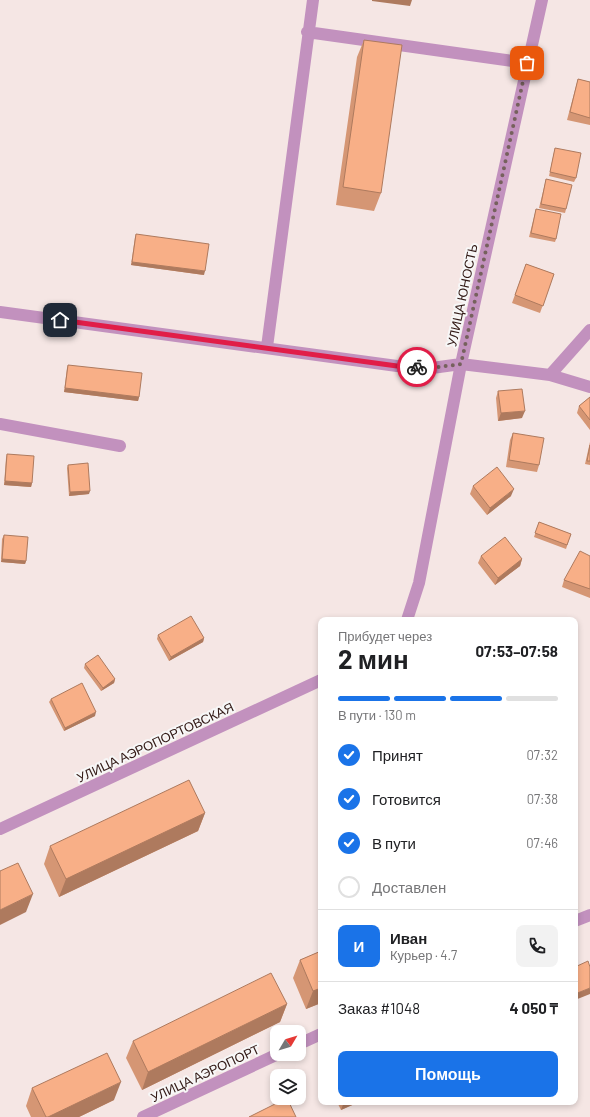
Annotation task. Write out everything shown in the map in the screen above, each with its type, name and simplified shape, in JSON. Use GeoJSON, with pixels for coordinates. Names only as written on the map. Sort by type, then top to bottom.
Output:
{"type":"FeatureCollection","features":[{"type":"Feature","properties":{"kind":"street"},"geometry":{"type":"LineString","coordinates":[[267,347],[307,32],[313,0]]}},
{"type":"Feature","properties":{"kind":"street","name":"УЛИЦА ЮНОСТЬ"},"geometry":{"type":"LineString","coordinates":[[408,617],[419,583],[461,364],[542,0]]}},
{"type":"Feature","properties":{"kind":"street"},"geometry":{"type":"LineString","coordinates":[[307,32],[527,63]]}},
{"type":"Feature","properties":{"kind":"street"},"geometry":{"type":"LineString","coordinates":[[0,312],[210,342],[267,347],[397,366],[432,368],[461,364],[550,375],[590,387]]}},
{"type":"Feature","properties":{"kind":"street"},"geometry":{"type":"LineString","coordinates":[[550,375],[590,330]]}},
{"type":"Feature","properties":{"kind":"street"},"geometry":{"type":"LineString","coordinates":[[0,424],[120,446]]}},
{"type":"Feature","properties":{"kind":"street","name":"УЛИЦА АЭРОПОРТОВСКАЯ"},"geometry":{"type":"LineString","coordinates":[[0,829],[318,681]]}},
{"type":"Feature","properties":{"kind":"street"},"geometry":{"type":"LineString","coordinates":[[578,920],[590,915]]}},
{"type":"Feature","properties":{"kind":"street"},"geometry":{"type":"LineString","coordinates":[[306,1041],[318,1035]]}},
{"type":"Feature","properties":{"kind":"street","name":"УЛИЦА АЭРОПОРТ"},"geometry":{"type":"LineString","coordinates":[[143,1117],[270,1058]]}},
{"type":"Feature","properties":{"kind":"building"},"geometry":{"type":"Polygon","coordinates":[[[364,40],[402,45],[381,193],[343,187],[364,40]]]}},
{"type":"Feature","properties":{"kind":"building"},"geometry":{"type":"Polygon","coordinates":[[[578,79],[590,82],[590,118],[570,112],[578,79]]]}},
{"type":"Feature","properties":{"kind":"building"},"geometry":{"type":"Polygon","coordinates":[[[555,148],[581,153],[576,178],[550,172],[555,148]]]}},
{"type":"Feature","properties":{"kind":"building"},"geometry":{"type":"Polygon","coordinates":[[[546,179],[572,185],[566,209],[541,204],[546,179]]]}},
{"type":"Feature","properties":{"kind":"building"},"geometry":{"type":"Polygon","coordinates":[[[536,209],[561,214],[556,239],[531,233],[536,209]]]}},
{"type":"Feature","properties":{"kind":"building"},"geometry":{"type":"Polygon","coordinates":[[[136,234],[209,244],[205,271],[132,262],[136,234]]]}},
{"type":"Feature","properties":{"kind":"building"},"geometry":{"type":"Polygon","coordinates":[[[526,264],[554,274],[543,306],[515,295],[526,264]]]}},
{"type":"Feature","properties":{"kind":"building"},"geometry":{"type":"Polygon","coordinates":[[[68,365],[142,373],[139,397],[65,388],[68,365]]]}},
{"type":"Feature","properties":{"kind":"building"},"geometry":{"type":"Polygon","coordinates":[[[522,389],[525,411],[501,413],[498,391],[522,389]]]}},
{"type":"Feature","properties":{"kind":"building"},"geometry":{"type":"Polygon","coordinates":[[[590,397],[590,420],[579,406],[590,397]]]}},
{"type":"Feature","properties":{"kind":"building"},"geometry":{"type":"Polygon","coordinates":[[[513,433],[544,438],[539,465],[509,460],[513,433]]]}},
{"type":"Feature","properties":{"kind":"building"},"geometry":{"type":"Polygon","coordinates":[[[590,445],[590,461],[587,461],[590,445]]]}},
{"type":"Feature","properties":{"kind":"building"},"geometry":{"type":"Polygon","coordinates":[[[7,454],[34,456],[32,483],[5,481],[7,454]]]}},
{"type":"Feature","properties":{"kind":"building"},"geometry":{"type":"Polygon","coordinates":[[[88,463],[90,491],[70,492],[68,465],[88,463]]]}},
{"type":"Feature","properties":{"kind":"building"},"geometry":{"type":"Polygon","coordinates":[[[497,467],[514,489],[490,508],[473,486],[497,467]]]}},
{"type":"Feature","properties":{"kind":"building"},"geometry":{"type":"Polygon","coordinates":[[[539,522],[571,534],[567,545],[535,533],[539,522]]]}},
{"type":"Feature","properties":{"kind":"building"},"geometry":{"type":"Polygon","coordinates":[[[4,535],[28,537],[26,561],[2,559],[4,535]]]}},
{"type":"Feature","properties":{"kind":"building"},"geometry":{"type":"Polygon","coordinates":[[[505,537],[522,559],[498,578],[481,556],[505,537]]]}},
{"type":"Feature","properties":{"kind":"building"},"geometry":{"type":"Polygon","coordinates":[[[580,551],[590,556],[590,589],[564,580],[580,551]]]}},
{"type":"Feature","properties":{"kind":"building"},"geometry":{"type":"Polygon","coordinates":[[[191,616],[204,638],[171,657],[158,635],[191,616]]]}},
{"type":"Feature","properties":{"kind":"building"},"geometry":{"type":"Polygon","coordinates":[[[98,655],[115,679],[103,688],[85,664],[98,655]]]}},
{"type":"Feature","properties":{"kind":"building"},"geometry":{"type":"Polygon","coordinates":[[[82,683],[96,712],[65,728],[51,699],[82,683]]]}},
{"type":"Feature","properties":{"kind":"building"},"geometry":{"type":"Polygon","coordinates":[[[189,780],[205,813],[66,879],[50,846],[189,780]]]}},
{"type":"Feature","properties":{"kind":"building"},"geometry":{"type":"Polygon","coordinates":[[[18,863],[33,894],[0,910],[0,871],[18,863]]]}},
{"type":"Feature","properties":{"kind":"building"},"geometry":{"type":"Polygon","coordinates":[[[318,952],[318,989],[313,991],[300,960],[318,952]]]}},
{"type":"Feature","properties":{"kind":"building"},"geometry":{"type":"Polygon","coordinates":[[[588,961],[590,967],[590,988],[578,993],[578,966],[588,961]]]}},
{"type":"Feature","properties":{"kind":"building"},"geometry":{"type":"Polygon","coordinates":[[[271,973],[287,1004],[148,1072],[133,1041],[271,973]]]}},
{"type":"Feature","properties":{"kind":"building"},"geometry":{"type":"Polygon","coordinates":[[[107,1053],[121,1082],[46,1117],[32,1088],[107,1053]]]}},
{"type":"Feature","properties":{"kind":"building"},"geometry":{"type":"Polygon","coordinates":[[[273,1105],[290,1105],[296,1117],[249,1117],[273,1105]]]}},
{"type":"Feature","properties":{"kind":"way so far"},"geometry":{"type":"LineString","coordinates":[[417,367],[432,368],[461,364],[527,63]]}},
{"type":"Feature","properties":{"kind":"route"},"geometry":{"type":"LineString","coordinates":[[60,320],[210,342],[267,347],[397,366],[417,367]]}}]}
